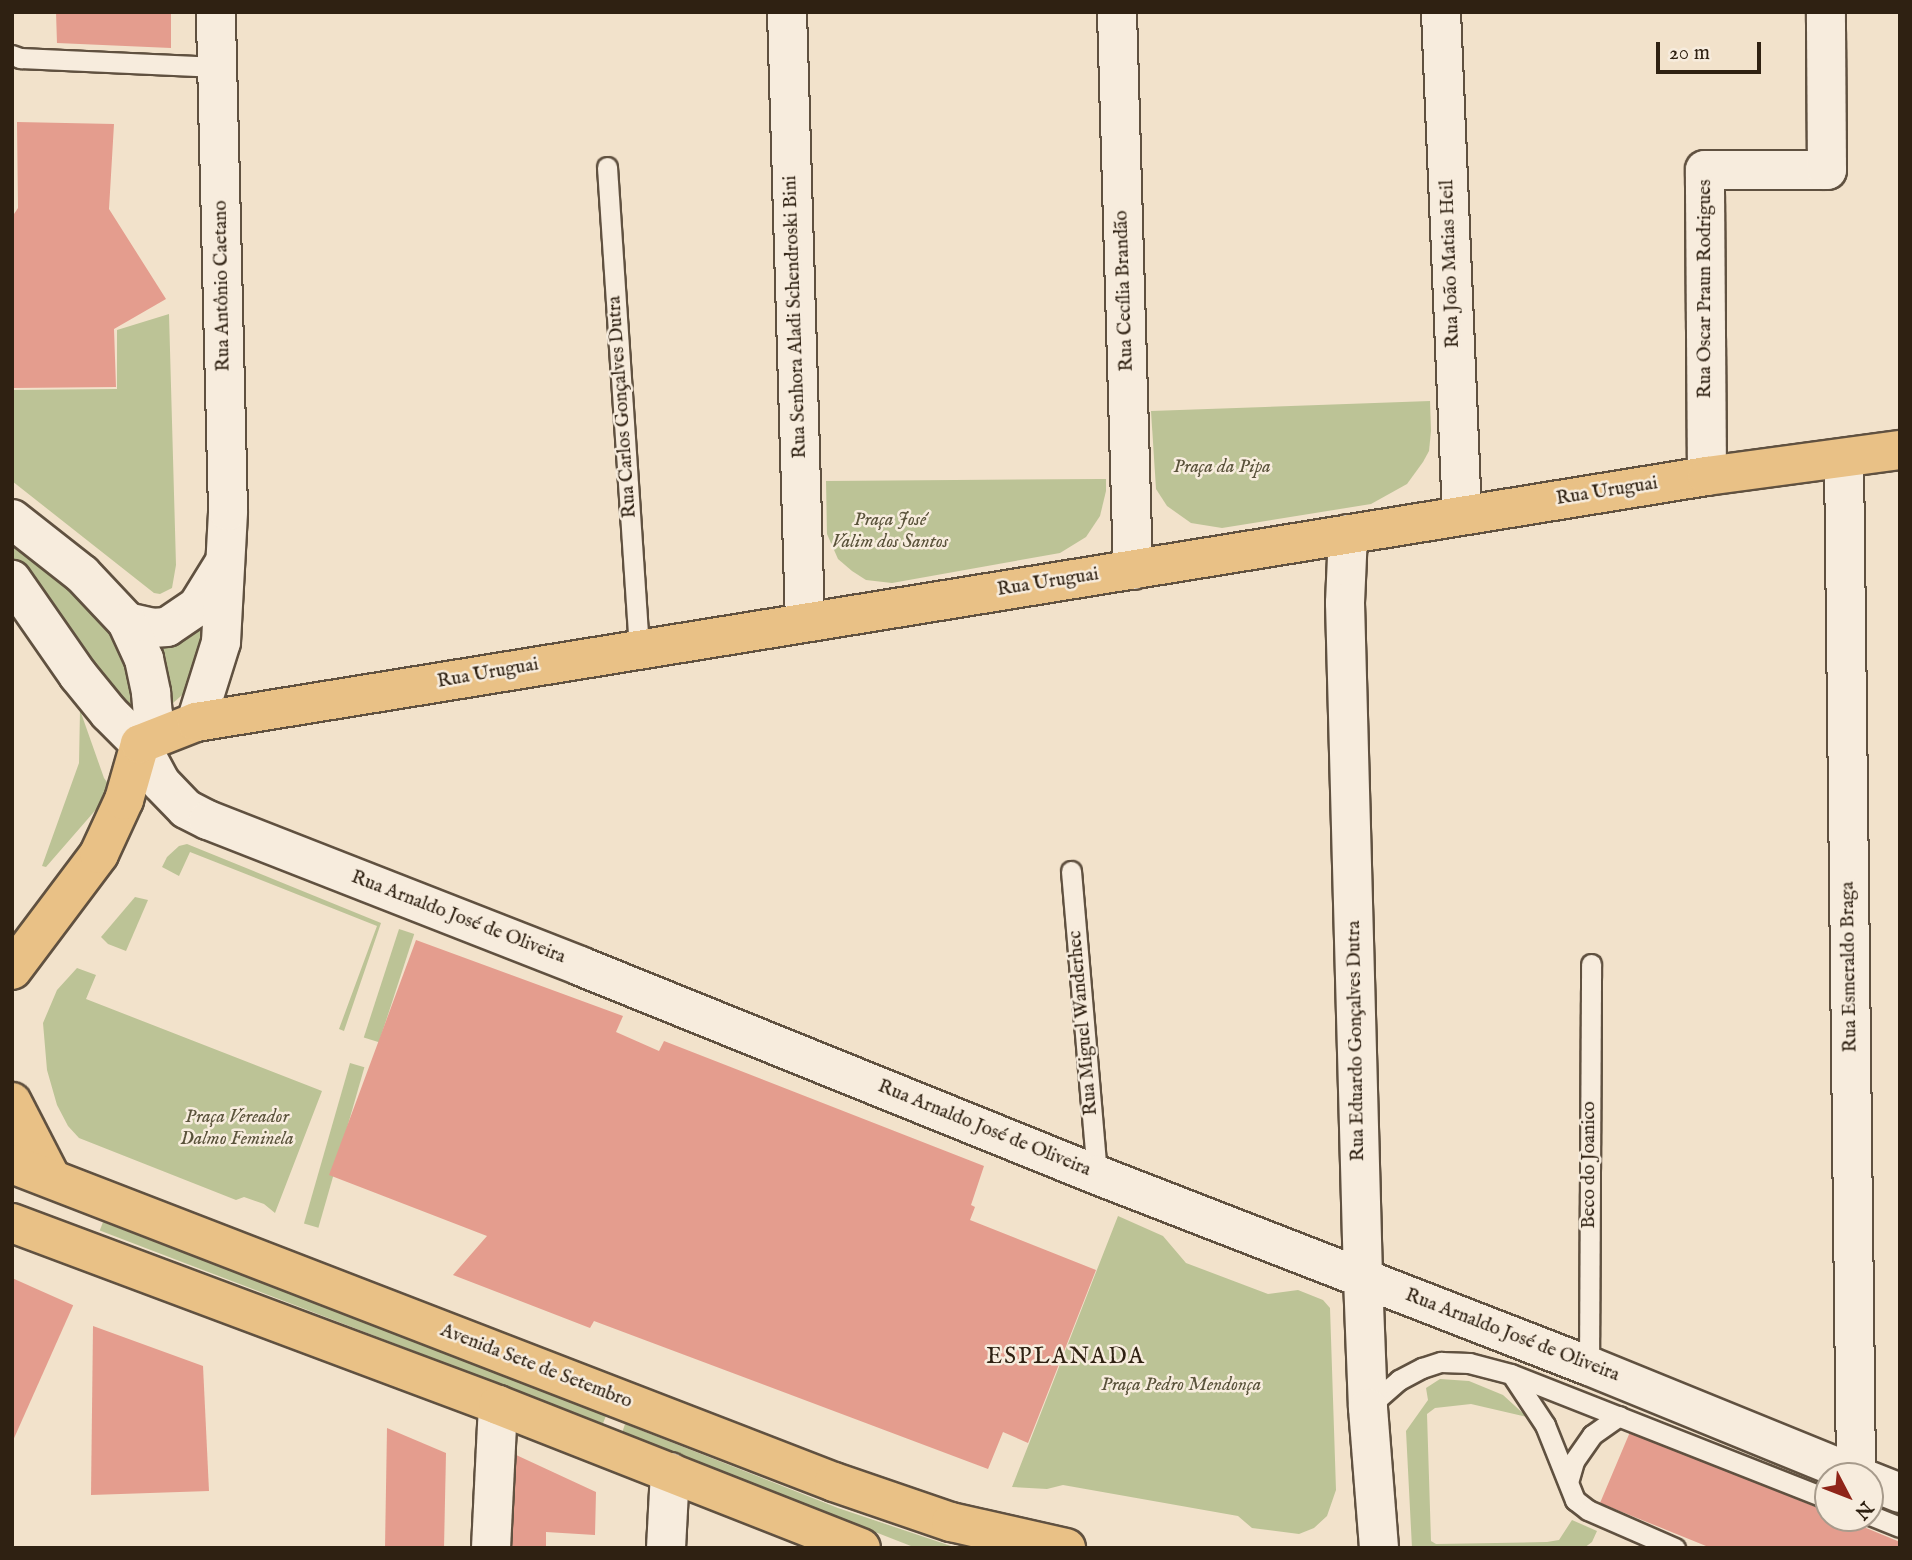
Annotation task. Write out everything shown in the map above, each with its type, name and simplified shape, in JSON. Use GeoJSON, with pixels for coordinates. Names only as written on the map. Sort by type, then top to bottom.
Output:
{"type":"FeatureCollection","features":[{"type":"Feature","properties":{"kind":"main road","name":"Rua Uruguai"},"geometry":{"type":"LineString","coordinates":[[196,722],[1707,476],[1844,460],[1900,450]]}},
{"type":"Feature","properties":{"kind":"main road"},"geometry":{"type":"LineString","coordinates":[[12,970],[99,854],[124,800],[140,744],[196,722]]}},
{"type":"Feature","properties":{"kind":"main road"},"geometry":{"type":"LineString","coordinates":[[12,1102],[51,1178]]}},
{"type":"Feature","properties":{"kind":"main road","name":"Avenida Sete de Setembro"},"geometry":{"type":"LineString","coordinates":[[12,1164],[834,1482],[951,1522],[1066,1548]]}},
{"type":"Feature","properties":{"kind":"main road"},"geometry":{"type":"LineString","coordinates":[[12,1223],[670,1472],[795,1534],[861,1548]]}},
{"type":"Feature","properties":{"kind":"street","name":"Rua Antônio Caetano"},"geometry":{"type":"LineString","coordinates":[[196,722],[221,642],[228,510],[216,12]]}},
{"type":"Feature","properties":{"kind":"street","name":"Rua Senhora Aladi Schendroski Bini"},"geometry":{"type":"LineString","coordinates":[[788,12],[805,622]]}},
{"type":"Feature","properties":{"kind":"street","name":"Rua Cecília Brandão"},"geometry":{"type":"LineString","coordinates":[[1117,12],[1133,570]]}},
{"type":"Feature","properties":{"kind":"street","name":"Rua João Matias Heil"},"geometry":{"type":"LineString","coordinates":[[1441,12],[1462,516]]}},
{"type":"Feature","properties":{"kind":"street","name":"Rua Oscar Praun Rodrigues"},"geometry":{"type":"LineString","coordinates":[[1707,476],[1705,170],[1827,170],[1826,12]]}},
{"type":"Feature","properties":{"kind":"street","name":"Rua Esmeraldo Braga"},"geometry":{"type":"LineString","coordinates":[[1844,460],[1857,1462]]}},
{"type":"Feature","properties":{"kind":"street"},"geometry":{"type":"LineString","coordinates":[[12,519],[82,574],[127,622],[144,659],[152,693],[153,714],[140,744]]}},
{"type":"Feature","properties":{"kind":"street","name":"Rua Eduardo Gonçalves Dutra"},"geometry":{"type":"LineString","coordinates":[[1348,534],[1345,603],[1363,1278],[1367,1408],[1379,1548]]}},
{"type":"Feature","properties":{"kind":"street","name":"Rua Antônio Caetano"},"geometry":{"type":"LineString","coordinates":[[127,622],[152,628],[167,627],[197,607],[226,560]]}},
{"type":"Feature","properties":{"kind":"street","name":"Rua Arnaldo José de Oliveira"},"geometry":{"type":"LineString","coordinates":[[12,580],[78,675],[109,713],[140,744],[170,792],[186,809],[208,820],[580,966],[1097,1175],[1589,1366],[1823,1462]]}},
{"type":"Feature","properties":{"kind":"street"},"geometry":{"type":"LineString","coordinates":[[491,1548],[498,1405]]}},
{"type":"Feature","properties":{"kind":"street"},"geometry":{"type":"LineString","coordinates":[[666,1548],[670,1472]]}},
{"type":"Feature","properties":{"kind":"lane"},"geometry":{"type":"LineString","coordinates":[[12,55],[20,58],[218,67]]}},
{"type":"Feature","properties":{"kind":"lane","name":"Rua Carlos Gonçalves Dutra"},"geometry":{"type":"LineString","coordinates":[[607,167],[639,648]]}},
{"type":"Feature","properties":{"kind":"lane","name":"Rua Miguel Wanderhec"},"geometry":{"type":"LineString","coordinates":[[1071,871],[1097,1175]]}},
{"type":"Feature","properties":{"kind":"lane","name":"Beco do Joanico"},"geometry":{"type":"LineString","coordinates":[[1589,1366],[1591,964]]}},
{"type":"Feature","properties":{"kind":"lane"},"geometry":{"type":"LineString","coordinates":[[1367,1408],[1399,1380],[1441,1362],[1469,1363],[1511,1374],[1814,1493]]}},
{"type":"Feature","properties":{"kind":"lane"},"geometry":{"type":"LineString","coordinates":[[1511,1374],[1545,1425],[1569,1479],[1575,1500],[1588,1510],[1675,1548]]}},
{"type":"Feature","properties":{"kind":"lane"},"geometry":{"type":"LineString","coordinates":[[1569,1479],[1574,1461],[1592,1435],[1619,1416]]}},
{"type":"Feature","properties":{"kind":"green space"},"geometry":{"type":"Polygon","coordinates":[[[169,314],[176,565],[172,588],[160,594],[154,593],[12,481],[12,390],[117,389],[117,330],[169,314]]]}},
{"type":"Feature","properties":{"kind":"green space","name":"Praça da Pipa"},"geometry":{"type":"Polygon","coordinates":[[[1430,401],[1429,451],[1423,462],[1407,484],[1371,504],[1222,528],[1191,523],[1167,506],[1156,489],[1151,411],[1430,401]]]}},
{"type":"Feature","properties":{"kind":"green space","name":"Praça José Valim dos Santos"},"geometry":{"type":"Polygon","coordinates":[[[1106,479],[1100,516],[1086,537],[1060,553],[892,583],[866,580],[852,571],[838,559],[827,534],[826,481],[1106,479]]]}},
{"type":"Feature","properties":{"kind":"green space"},"geometry":{"type":"Polygon","coordinates":[[[12,538],[111,619],[141,710],[127,707],[103,686],[80,644],[58,613],[12,560],[12,538]]]}},
{"type":"Feature","properties":{"kind":"green space"},"geometry":{"type":"Polygon","coordinates":[[[199,622],[204,628],[195,677],[189,689],[173,703],[170,701],[154,640],[199,622]]]}},
{"type":"Feature","properties":{"kind":"green space"},"geometry":{"type":"Polygon","coordinates":[[[80,710],[104,778],[113,790],[46,867],[42,866],[79,763],[80,710]]]}},
{"type":"Feature","properties":{"kind":"green space"},"geometry":{"type":"Polygon","coordinates":[[[187,844],[381,923],[344,1031],[339,1029],[377,926],[190,852],[179,876],[162,867],[167,857],[179,846],[187,844]]]}},
{"type":"Feature","properties":{"kind":"green space"},"geometry":{"type":"Polygon","coordinates":[[[135,897],[148,900],[126,951],[108,944],[101,937],[135,897]]]}},
{"type":"Feature","properties":{"kind":"green space"},"geometry":{"type":"Polygon","coordinates":[[[399,929],[414,934],[379,1042],[364,1037],[399,929]]]}},
{"type":"Feature","properties":{"kind":"green space","name":"Praça Vereador Dalmo Feminela"},"geometry":{"type":"Polygon","coordinates":[[[77,968],[96,975],[86,999],[322,1091],[275,1213],[264,1204],[244,1197],[236,1200],[79,1138],[68,1126],[57,1105],[47,1070],[43,1023],[57,990],[77,968]]]}},
{"type":"Feature","properties":{"kind":"green space"},"geometry":{"type":"Polygon","coordinates":[[[350,1063],[364,1067],[318,1228],[304,1224],[350,1063]]]}},
{"type":"Feature","properties":{"kind":"green space","name":"Praça Pedro Mendonça"},"geometry":{"type":"Polygon","coordinates":[[[1118,1216],[1163,1236],[1186,1263],[1268,1294],[1298,1290],[1323,1300],[1330,1308],[1336,1490],[1327,1516],[1314,1528],[1299,1534],[1252,1528],[1238,1516],[1063,1485],[1047,1489],[1012,1487],[1118,1216]]]}},
{"type":"Feature","properties":{"kind":"green space"},"geometry":{"type":"Polygon","coordinates":[[[103,1222],[606,1415],[603,1424],[100,1230],[103,1222]]]}},
{"type":"Feature","properties":{"kind":"green space"},"geometry":{"type":"Polygon","coordinates":[[[1440,1379],[1469,1381],[1503,1395],[1527,1417],[1471,1404],[1435,1408],[1427,1414],[1431,1541],[1436,1544],[1547,1542],[1559,1540],[1572,1520],[1597,1531],[1592,1542],[1584,1548],[1412,1548],[1406,1431],[1428,1400],[1426,1388],[1440,1379]]]}},
{"type":"Feature","properties":{"kind":"green space"},"geometry":{"type":"Polygon","coordinates":[[[625,1424],[838,1508],[957,1548],[916,1548],[622,1433],[625,1424]]]}},
{"type":"Feature","properties":{"kind":"building"},"geometry":{"type":"Polygon","coordinates":[[[56,12],[171,12],[171,48],[57,43],[56,12]]]}},
{"type":"Feature","properties":{"kind":"building"},"geometry":{"type":"Polygon","coordinates":[[[17,122],[114,124],[109,209],[166,299],[114,329],[116,387],[12,388],[12,217],[18,208],[17,122]]]}},
{"type":"Feature","properties":{"kind":"building"},"geometry":{"type":"Polygon","coordinates":[[[416,940],[623,1016],[616,1032],[659,1051],[664,1041],[984,1166],[971,1205],[975,1207],[970,1220],[1096,1270],[1028,1443],[1003,1432],[988,1469],[594,1321],[590,1328],[453,1275],[487,1236],[329,1175],[416,940]]]}},
{"type":"Feature","properties":{"kind":"building"},"geometry":{"type":"Polygon","coordinates":[[[12,1278],[73,1305],[12,1443],[12,1278]]]}},
{"type":"Feature","properties":{"kind":"building"},"geometry":{"type":"Polygon","coordinates":[[[93,1326],[203,1366],[209,1491],[91,1495],[93,1326]]]}},
{"type":"Feature","properties":{"kind":"building"},"geometry":{"type":"Polygon","coordinates":[[[387,1428],[446,1453],[444,1548],[385,1548],[387,1428]]]}},
{"type":"Feature","properties":{"kind":"building"},"geometry":{"type":"Polygon","coordinates":[[[1630,1432],[1814,1506],[1814,1532],[1876,1532],[1900,1542],[1900,1548],[1711,1548],[1600,1503],[1630,1432]]]}},
{"type":"Feature","properties":{"kind":"building"},"geometry":{"type":"Polygon","coordinates":[[[514,1454],[596,1492],[595,1535],[546,1532],[546,1548],[504,1548],[514,1454]]]}},
{"type":"Feature","properties":{"kind":"district","name":"ESPLANADA"},"geometry":{"type":"Point","coordinates":[1066,1357]}}]}
